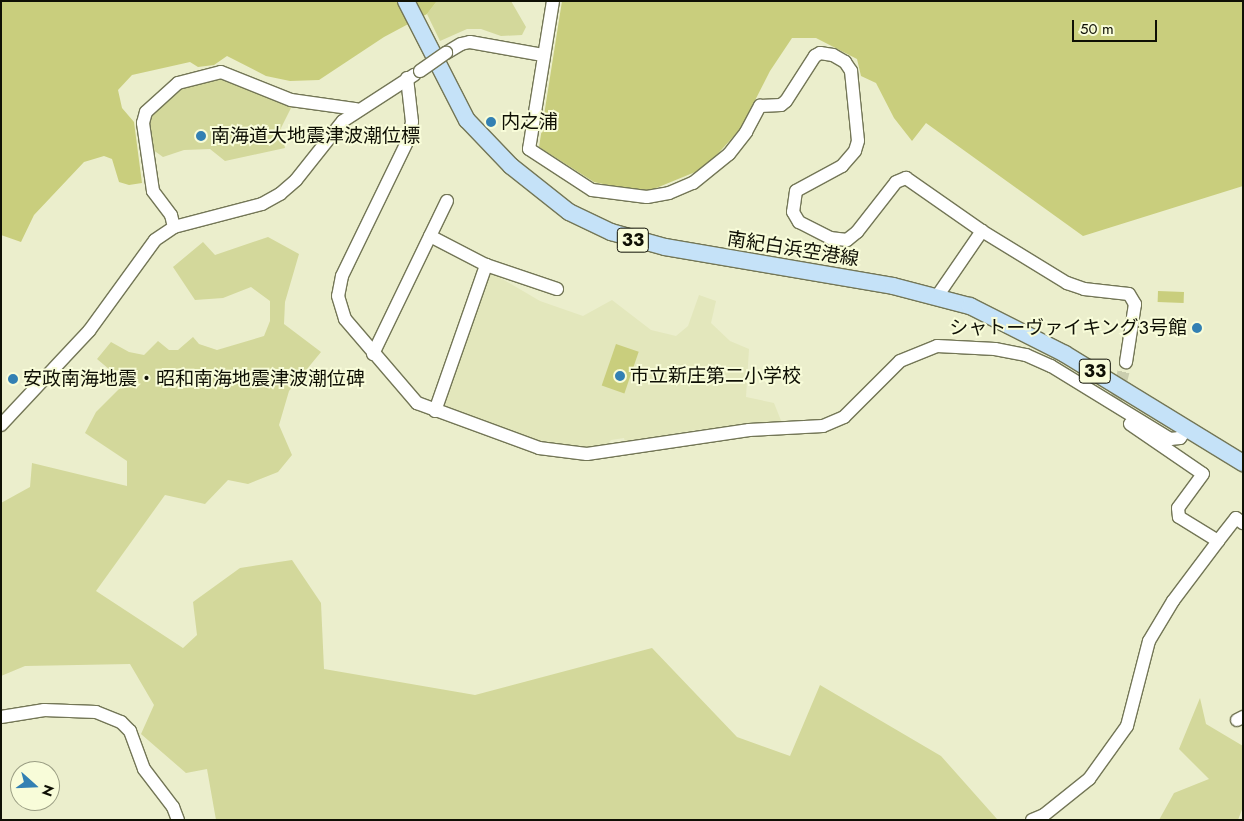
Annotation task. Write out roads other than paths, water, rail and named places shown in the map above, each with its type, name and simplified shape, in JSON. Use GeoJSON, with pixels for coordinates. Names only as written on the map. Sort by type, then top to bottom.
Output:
{"type":"FeatureCollection","features":[{"type":"Feature","properties":{"kind":"main road","name":"南紀白浜空港線"},"geometry":{"type":"LineString","coordinates":[[406,1],[418,30],[463,113],[484,138],[537,189],[596,226],[665,247],[938,295],[970,306],[1027,333],[1243,463]]}},
{"type":"Feature","properties":{"kind":"street"},"geometry":{"type":"LineString","coordinates":[[553,1],[529,150],[592,190],[641,197],[678,189],[710,171],[740,140],[758,108],[784,104],[812,59],[820,53],[833,55],[845,62],[851,71],[858,141],[855,151],[842,166],[796,191],[794,212],[799,222],[830,238],[847,240],[857,232],[896,182],[904,178],[982,231],[1067,283],[1129,294],[1135,304],[1126,362]]}},
{"type":"Feature","properties":{"kind":"street"},"geometry":{"type":"LineString","coordinates":[[2,423],[89,330],[136,261],[155,240],[174,227],[262,204],[280,194],[356,110],[461,44],[470,42],[543,55]]}},
{"type":"Feature","properties":{"kind":"street"},"geometry":{"type":"LineString","coordinates":[[174,227],[171,215],[153,191],[143,123],[146,112],[178,83],[221,72],[291,100],[356,110]]}},
{"type":"Feature","properties":{"kind":"street"},"geometry":{"type":"LineString","coordinates":[[407,78],[412,122],[408,140],[342,276],[338,296],[345,319],[373,354],[417,403],[561,453],[587,454],[631,449],[749,430],[802,429],[823,426],[844,417],[900,361],[937,346],[995,349],[1026,355],[1051,366],[1170,440],[1180,438],[1187,428]]}},
{"type":"Feature","properties":{"kind":"street"},"geometry":{"type":"LineString","coordinates":[[373,354],[447,201]]}},
{"type":"Feature","properties":{"kind":"street"},"geometry":{"type":"LineString","coordinates":[[938,295],[982,231]]}},
{"type":"Feature","properties":{"kind":"street"},"geometry":{"type":"LineString","coordinates":[[430,236],[486,265],[557,289]]}},
{"type":"Feature","properties":{"kind":"street"},"geometry":{"type":"LineString","coordinates":[[435,410],[486,265]]}},
{"type":"Feature","properties":{"kind":"street"},"geometry":{"type":"LineString","coordinates":[[1116,405],[1132,427],[1203,474],[1178,508],[1179,517],[1218,541]]}},
{"type":"Feature","properties":{"kind":"street"},"geometry":{"type":"LineString","coordinates":[[1032,820],[1044,815],[1089,779],[1127,726],[1149,640],[1173,601],[1236,518],[1243,523]]}},
{"type":"Feature","properties":{"kind":"street"},"geometry":{"type":"LineString","coordinates":[[1,717],[44,710],[88,711],[109,715],[121,722],[130,731],[144,769],[173,807],[178,820]]}},
{"type":"Feature","properties":{"kind":"tunnel"},"geometry":{"type":"LineString","coordinates":[[1116,401],[1126,362]]}},
{"type":"Feature","properties":{"kind":"place","name":"内之浦"},"geometry":{"type":"Point","coordinates":[491,122]}},
{"type":"Feature","properties":{"kind":"place","name":"南海道大地震津波潮位標"},"geometry":{"type":"Point","coordinates":[201,136]}},
{"type":"Feature","properties":{"kind":"place","name":"シャトーヴァイキング3号館"},"geometry":{"type":"Point","coordinates":[1197,328]}},
{"type":"Feature","properties":{"kind":"place","name":"市立新庄第二小学校"},"geometry":{"type":"Point","coordinates":[620,376]}},
{"type":"Feature","properties":{"kind":"place","name":"安政南海地震・昭和南海地震津波潮位碑"},"geometry":{"type":"Point","coordinates":[13,379]}}]}
